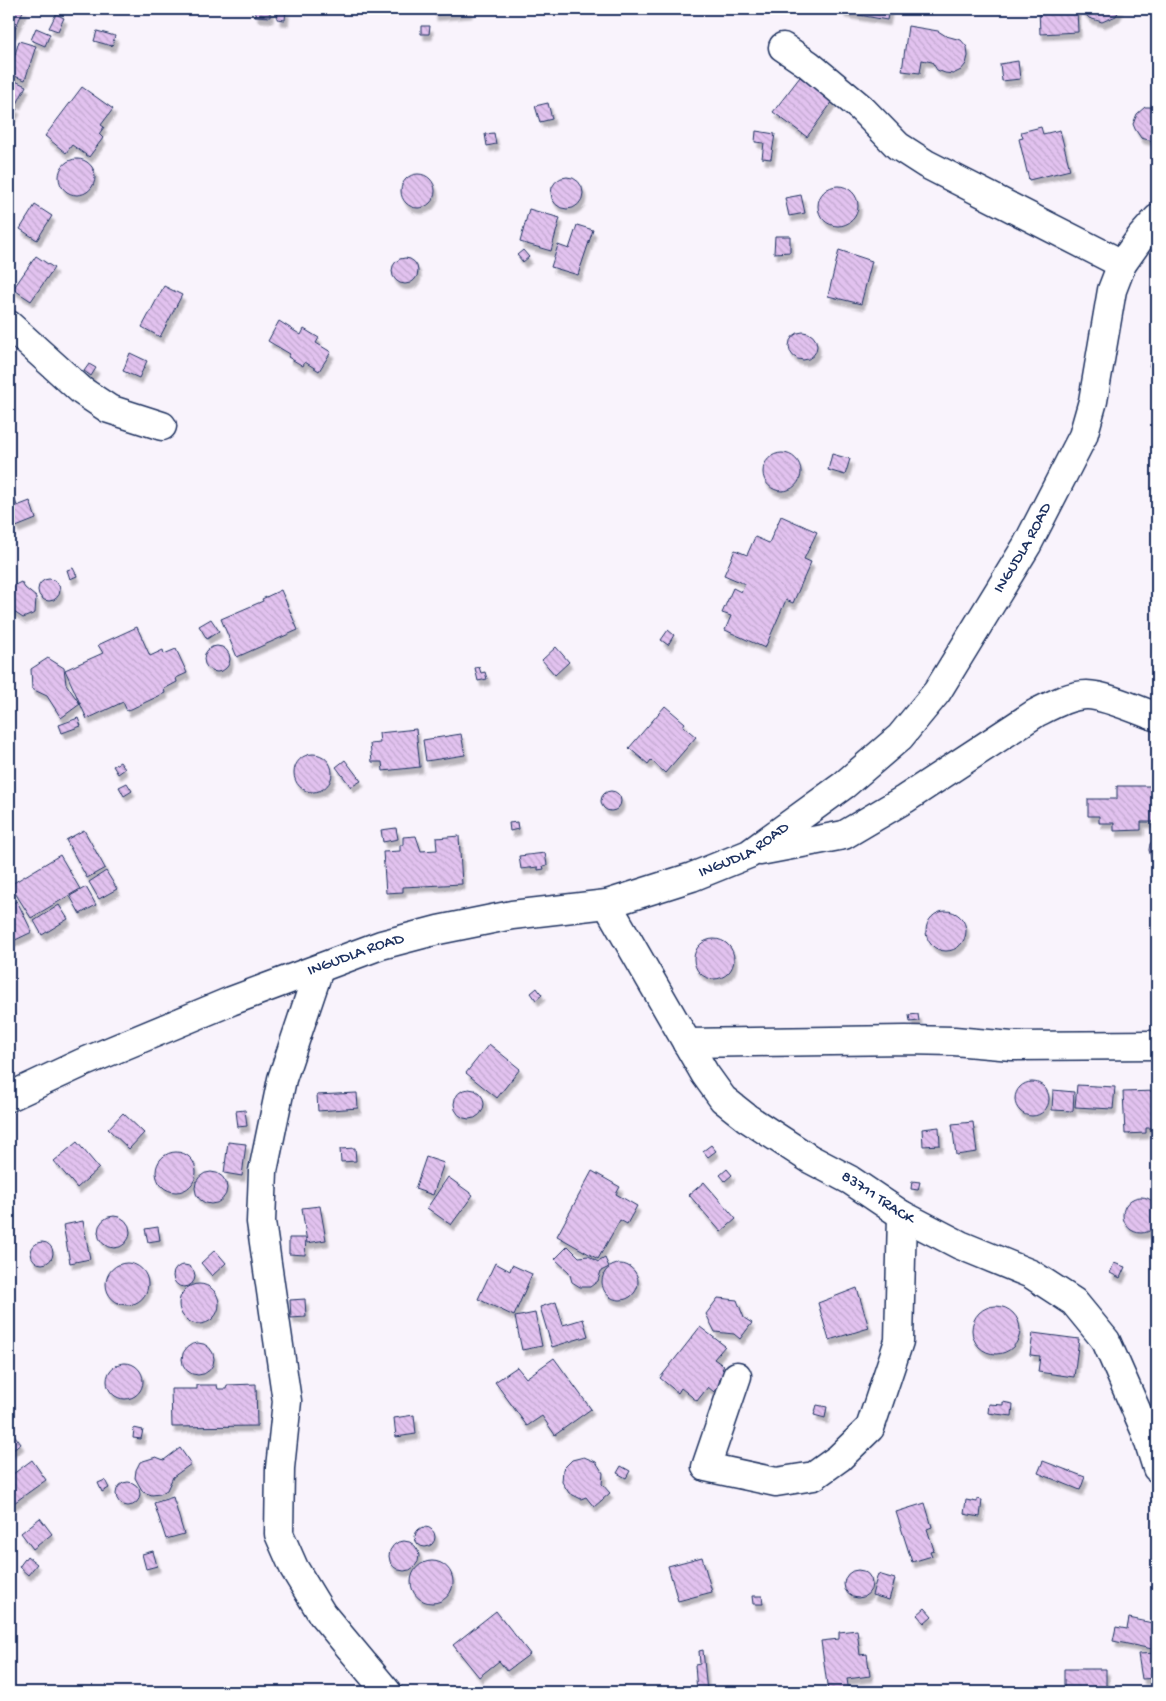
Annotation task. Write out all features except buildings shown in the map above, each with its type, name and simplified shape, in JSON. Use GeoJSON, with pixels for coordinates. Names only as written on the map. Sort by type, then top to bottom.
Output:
{"type":"FeatureCollection","features":[{"type":"Feature","properties":{"kind":"street"},"geometry":{"type":"LineString","coordinates":[[783,47],[808,64],[861,108],[898,146],[926,164],[1122,264]]}},
{"type":"Feature","properties":{"kind":"street","name":"INGUDLA ROAD"},"geometry":{"type":"LineString","coordinates":[[9,1097],[82,1063],[231,1001],[381,945],[438,930],[512,915],[607,904],[692,877],[749,854],[844,785],[900,737],[937,692],[974,635],[1027,545],[1083,436],[1093,401],[1112,290],[1122,264],[1141,237],[1157,220]]}},
{"type":"Feature","properties":{"kind":"street"},"geometry":{"type":"LineString","coordinates":[[9,325],[75,385],[109,409],[162,426]]}},
{"type":"Feature","properties":{"kind":"street"},"geometry":{"type":"LineString","coordinates":[[749,854],[844,835],[905,799],[1036,713],[1059,702],[1088,695],[1126,705],[1157,717]]}},
{"type":"Feature","properties":{"kind":"street","name":"83711 TRACK"},"geometry":{"type":"LineString","coordinates":[[607,904],[705,1074],[723,1099],[747,1118],[794,1149],[850,1180],[902,1215],[960,1245],[1031,1274],[1074,1302],[1106,1341],[1145,1430],[1157,1468]]}},
{"type":"Feature","properties":{"kind":"street"},"geometry":{"type":"LineString","coordinates":[[319,968],[282,1079],[262,1172],[261,1222],[287,1401],[280,1468],[279,1534],[294,1568],[322,1614],[387,1692]]}},
{"type":"Feature","properties":{"kind":"street"},"geometry":{"type":"LineString","coordinates":[[687,1043],[906,1040],[954,1041],[1012,1046],[1157,1045]]}},
{"type":"Feature","properties":{"kind":"street"},"geometry":{"type":"LineString","coordinates":[[737,1376],[706,1467],[776,1482],[814,1476],[839,1458],[870,1428],[899,1341],[902,1215]]}}]}
